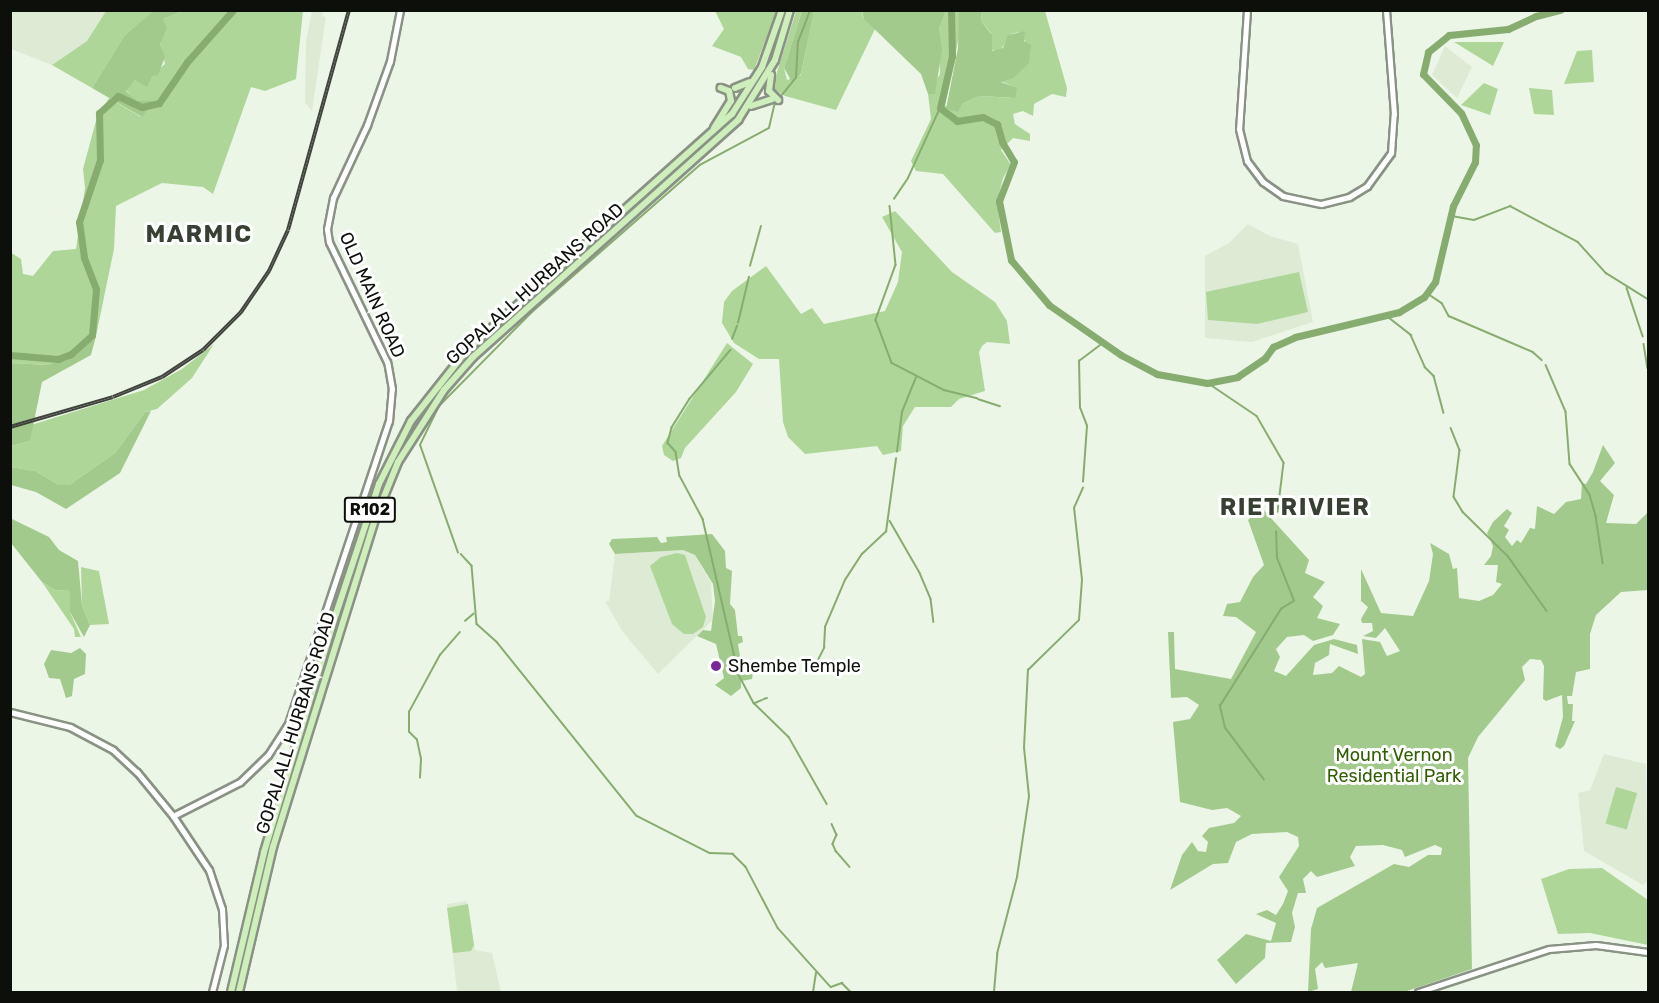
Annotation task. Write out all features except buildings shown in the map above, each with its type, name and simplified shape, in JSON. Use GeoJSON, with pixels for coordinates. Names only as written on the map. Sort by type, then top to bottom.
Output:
{"type":"FeatureCollection","features":[{"type":"Feature","properties":{"kind":"main road","name":"GOPALALL HURBANS ROAD"},"geometry":{"type":"LineString","coordinates":[[231,993],[264,852],[333,625],[379,484],[411,421],[467,350],[703,143],[732,114],[769,51],[782,10]]}},
{"type":"Feature","properties":{"kind":"main road","name":"GOPALALL HURBANS ROAD"},"geometry":{"type":"LineString","coordinates":[[239,993],[270,858],[299,762],[377,514],[410,440],[444,390],[473,357],[712,147],[742,114],[775,60],[790,10]]}},
{"type":"Feature","properties":{"kind":"main road"},"geometry":{"type":"LineString","coordinates":[[742,114],[756,102],[775,99],[768,89],[775,60]]}},
{"type":"Feature","properties":{"kind":"main road"},"geometry":{"type":"LineString","coordinates":[[735,88],[755,78]]}},
{"type":"Feature","properties":{"kind":"main road"},"geometry":{"type":"LineString","coordinates":[[703,143],[731,101],[729,92],[721,88]]}},
{"type":"Feature","properties":{"kind":"street","name":"OLD MAIN ROAD"},"geometry":{"type":"LineString","coordinates":[[172,816],[240,783],[268,755],[288,724],[389,421],[392,389],[387,362],[329,242],[327,229],[333,198],[383,83],[400,10]]}},
{"type":"Feature","properties":{"kind":"street"},"geometry":{"type":"LineString","coordinates":[[1248,10],[1239,129],[1247,161],[1263,182],[1283,196],[1321,204],[1349,197],[1367,186],[1391,153],[1394,114],[1386,10]]}},
{"type":"Feature","properties":{"kind":"street"},"geometry":{"type":"LineString","coordinates":[[10,712],[70,727],[113,750],[137,772],[172,816],[209,870],[222,909],[224,945],[212,993]]}},
{"type":"Feature","properties":{"kind":"street"},"geometry":{"type":"LineString","coordinates":[[1418,993],[1549,949],[1596,945],[1648,952]]}},
{"type":"Feature","properties":{"kind":"shaded area"},"geometry":{"type":"Polygon","coordinates":[[[10,11],[106,11],[87,41],[52,65],[11,49],[10,11]]]}},
{"type":"Feature","properties":{"kind":"shaded area"},"geometry":{"type":"Polygon","coordinates":[[[312,11],[324,11],[322,16],[326,17],[312,111],[305,103],[306,41],[312,11]]]}},
{"type":"Feature","properties":{"kind":"shaded area"},"geometry":{"type":"Polygon","coordinates":[[[1445,46],[1472,67],[1457,98],[1432,75],[1445,46]]]}},
{"type":"Feature","properties":{"kind":"shaded area"},"geometry":{"type":"Polygon","coordinates":[[[1248,224],[1270,236],[1298,244],[1313,322],[1252,342],[1205,338],[1205,256],[1229,243],[1248,224]]]}},
{"type":"Feature","properties":{"kind":"shaded area"},"geometry":{"type":"Polygon","coordinates":[[[683,550],[695,555],[711,583],[713,620],[658,674],[622,631],[605,601],[609,601],[615,554],[683,550]]]}},
{"type":"Feature","properties":{"kind":"shaded area"},"geometry":{"type":"Polygon","coordinates":[[[1604,754],[1646,764],[1648,881],[1643,885],[1584,851],[1578,793],[1590,790],[1604,754]]]}},
{"type":"Feature","properties":{"kind":"shaded area"},"geometry":{"type":"Polygon","coordinates":[[[467,901],[475,950],[492,953],[501,992],[457,992],[447,904],[467,901]]]}},
{"type":"Feature","properties":{"kind":"green space"},"geometry":{"type":"Polygon","coordinates":[[[106,11],[154,11],[124,36],[92,88],[52,65],[87,41],[106,11]]]}},
{"type":"Feature","properties":{"kind":"green space"},"geometry":{"type":"Polygon","coordinates":[[[183,11],[303,11],[296,79],[265,91],[251,87],[213,194],[203,187],[162,183],[116,206],[114,249],[96,336],[68,358],[47,365],[11,363],[10,252],[21,259],[23,274],[33,276],[53,251],[76,249],[85,188],[83,169],[97,117],[109,98],[141,117],[152,101],[137,102],[126,90],[133,81],[152,75],[165,64],[160,43],[163,19],[183,11]]]}},
{"type":"Feature","properties":{"kind":"green space"},"geometry":{"type":"Polygon","coordinates":[[[183,11],[163,19],[167,28],[160,44],[165,57],[158,75],[152,76],[147,87],[135,80],[126,91],[137,101],[153,101],[142,117],[92,88],[124,36],[152,12],[183,11]]]}},
{"type":"Feature","properties":{"kind":"green space"},"geometry":{"type":"Polygon","coordinates":[[[715,11],[777,11],[754,70],[748,69],[741,57],[712,46],[724,29],[715,11]]]}},
{"type":"Feature","properties":{"kind":"green space"},"geometry":{"type":"Polygon","coordinates":[[[796,11],[802,11],[784,68],[787,80],[801,75],[813,11],[862,11],[863,17],[875,29],[836,110],[785,96],[772,88],[796,11]]]}},
{"type":"Feature","properties":{"kind":"green space"},"geometry":{"type":"Polygon","coordinates":[[[802,11],[813,11],[813,14],[801,74],[792,82],[784,68],[802,11]]]}},
{"type":"Feature","properties":{"kind":"green space"},"geometry":{"type":"Polygon","coordinates":[[[862,11],[946,11],[939,29],[942,50],[935,94],[928,94],[921,74],[864,19],[862,11]]]}},
{"type":"Feature","properties":{"kind":"green space"},"geometry":{"type":"Polygon","coordinates":[[[946,11],[959,11],[960,31],[945,106],[962,104],[979,96],[1013,98],[1014,87],[1001,81],[1009,80],[1027,64],[1027,44],[1019,32],[1011,34],[1000,51],[991,50],[991,33],[981,21],[982,11],[1045,11],[1067,88],[1066,97],[1052,94],[1034,104],[1033,116],[1023,111],[1013,114],[1015,124],[1030,134],[1030,141],[1013,138],[1001,150],[1011,165],[1003,178],[997,202],[1001,232],[995,233],[943,174],[916,171],[911,161],[931,119],[928,94],[940,74],[939,29],[946,11]]]}},
{"type":"Feature","properties":{"kind":"green space"},"geometry":{"type":"Polygon","coordinates":[[[959,11],[982,11],[981,21],[992,35],[992,51],[1003,48],[1008,35],[1025,31],[1024,41],[1031,45],[1029,63],[1012,79],[1001,82],[1017,88],[1015,98],[979,96],[962,104],[958,112],[946,109],[958,48],[959,11]]]}},
{"type":"Feature","properties":{"kind":"green space"},"geometry":{"type":"Polygon","coordinates":[[[1454,42],[1504,42],[1493,66],[1454,42]]]}},
{"type":"Feature","properties":{"kind":"green space"},"geometry":{"type":"Polygon","coordinates":[[[1592,50],[1594,82],[1564,84],[1577,51],[1592,50]]]}},
{"type":"Feature","properties":{"kind":"green space"},"geometry":{"type":"Polygon","coordinates":[[[1484,83],[1498,89],[1490,115],[1461,105],[1484,83]]]}},
{"type":"Feature","properties":{"kind":"green space"},"geometry":{"type":"Polygon","coordinates":[[[1529,88],[1552,90],[1554,115],[1534,114],[1529,88]]]}},
{"type":"Feature","properties":{"kind":"green space"},"geometry":{"type":"Polygon","coordinates":[[[895,211],[952,272],[995,302],[1007,321],[1010,344],[987,342],[982,346],[979,352],[985,391],[959,399],[951,407],[915,407],[903,426],[901,451],[883,455],[877,446],[805,454],[788,437],[783,422],[779,359],[759,359],[734,343],[722,323],[724,302],[732,291],[766,266],[801,314],[812,308],[824,324],[885,311],[898,282],[902,252],[882,217],[895,211]]]}},
{"type":"Feature","properties":{"kind":"green space"},"geometry":{"type":"Polygon","coordinates":[[[1299,272],[1308,312],[1257,324],[1208,320],[1206,292],[1299,272]]]}},
{"type":"Feature","properties":{"kind":"green space"},"geometry":{"type":"Polygon","coordinates":[[[96,336],[91,355],[42,382],[30,441],[11,446],[11,363],[47,365],[68,358],[96,336]]]}},
{"type":"Feature","properties":{"kind":"green space"},"geometry":{"type":"Polygon","coordinates":[[[727,343],[753,364],[736,392],[685,448],[681,458],[673,461],[664,455],[662,446],[727,343]]]}},
{"type":"Feature","properties":{"kind":"green space"},"geometry":{"type":"Polygon","coordinates":[[[214,344],[192,378],[157,409],[145,412],[115,453],[69,485],[59,485],[35,471],[11,467],[11,446],[30,441],[31,425],[144,390],[182,369],[214,344]]]}},
{"type":"Feature","properties":{"kind":"green space"},"geometry":{"type":"Polygon","coordinates":[[[151,411],[120,473],[66,509],[36,492],[11,485],[11,467],[35,471],[59,485],[69,485],[115,453],[145,412],[151,411]]]}},
{"type":"Feature","properties":{"kind":"green space","name":"Mount Vernon Residential Park"},"geometry":{"type":"Polygon","coordinates":[[[1603,445],[1615,463],[1600,481],[1614,495],[1606,523],[1636,524],[1648,512],[1648,590],[1621,592],[1596,615],[1590,634],[1590,669],[1576,672],[1572,696],[1567,696],[1568,704],[1573,704],[1572,721],[1575,721],[1564,746],[1560,749],[1555,746],[1563,717],[1562,695],[1546,701],[1543,699],[1544,666],[1541,660],[1530,659],[1522,667],[1525,680],[1478,737],[1468,758],[1472,969],[1404,992],[1351,992],[1358,963],[1325,968],[1322,962],[1315,969],[1318,989],[1308,992],[1311,929],[1317,908],[1394,864],[1409,867],[1428,855],[1441,855],[1442,848],[1435,845],[1405,857],[1402,850],[1383,845],[1356,846],[1350,857],[1355,866],[1317,877],[1311,871],[1303,879],[1306,893],[1298,893],[1292,913],[1295,927],[1291,942],[1266,943],[1265,958],[1236,984],[1217,960],[1246,934],[1271,941],[1276,923],[1256,914],[1267,910],[1276,915],[1283,904],[1288,891],[1279,877],[1299,846],[1298,837],[1287,832],[1252,834],[1236,842],[1228,863],[1213,864],[1170,890],[1182,855],[1192,842],[1198,851],[1206,852],[1208,842],[1202,836],[1209,828],[1234,823],[1241,816],[1227,808],[1212,810],[1180,802],[1173,722],[1190,719],[1199,705],[1187,697],[1171,698],[1168,632],[1174,632],[1175,669],[1231,679],[1256,632],[1236,617],[1223,616],[1227,604],[1240,602],[1253,577],[1264,565],[1248,520],[1261,507],[1309,560],[1305,573],[1325,582],[1313,597],[1323,606],[1317,618],[1340,624],[1333,635],[1313,641],[1304,635],[1287,637],[1276,649],[1280,657],[1274,671],[1286,676],[1314,645],[1334,639],[1357,645],[1358,654],[1330,644],[1329,655],[1315,663],[1313,675],[1332,673],[1339,666],[1361,677],[1365,674],[1362,639],[1380,642],[1387,656],[1400,651],[1385,628],[1376,638],[1363,636],[1373,631],[1372,623],[1362,623],[1361,619],[1368,607],[1361,601],[1361,569],[1381,613],[1413,616],[1429,581],[1433,554],[1430,543],[1449,554],[1453,569],[1457,568],[1459,598],[1479,601],[1493,595],[1502,584],[1496,582],[1498,565],[1484,565],[1491,556],[1493,546],[1487,533],[1493,522],[1507,509],[1512,513],[1504,526],[1509,530],[1505,537],[1512,546],[1517,540],[1521,543],[1530,528],[1535,529],[1537,506],[1554,514],[1566,502],[1581,499],[1582,483],[1586,484],[1593,472],[1603,445]]]}},
{"type":"Feature","properties":{"kind":"green space"},"geometry":{"type":"Polygon","coordinates":[[[10,518],[49,537],[59,550],[78,561],[82,605],[90,625],[84,637],[70,612],[70,591],[55,590],[42,582],[11,543],[10,518]]]}},
{"type":"Feature","properties":{"kind":"green space"},"geometry":{"type":"Polygon","coordinates":[[[712,534],[725,551],[726,568],[732,571],[730,604],[735,610],[738,636],[742,636],[743,642],[738,644],[743,675],[753,673],[752,679],[741,681],[741,688],[731,696],[715,685],[724,678],[716,644],[697,636],[703,630],[711,631],[715,601],[713,584],[695,555],[683,550],[615,554],[609,544],[612,539],[657,537],[661,543],[667,542],[666,537],[712,534]]]}},
{"type":"Feature","properties":{"kind":"green space"},"geometry":{"type":"Polygon","coordinates":[[[677,553],[685,555],[706,617],[703,627],[693,634],[684,634],[672,624],[650,566],[661,557],[677,553]]]}},
{"type":"Feature","properties":{"kind":"green space"},"geometry":{"type":"Polygon","coordinates":[[[81,567],[99,571],[109,624],[90,625],[82,605],[81,567]]]}},
{"type":"Feature","properties":{"kind":"green space"},"geometry":{"type":"Polygon","coordinates":[[[42,582],[55,590],[70,591],[70,612],[81,637],[75,637],[74,629],[42,582]]]}},
{"type":"Feature","properties":{"kind":"green space"},"geometry":{"type":"Polygon","coordinates":[[[80,648],[86,654],[85,674],[74,679],[72,696],[66,698],[60,679],[49,678],[44,664],[51,650],[71,653],[80,648]]]}},
{"type":"Feature","properties":{"kind":"green space"},"geometry":{"type":"Polygon","coordinates":[[[1616,787],[1637,793],[1627,830],[1606,824],[1616,787]]]}},
{"type":"Feature","properties":{"kind":"green space"},"geometry":{"type":"Polygon","coordinates":[[[1602,868],[1648,900],[1648,945],[1590,933],[1558,934],[1541,879],[1569,869],[1602,868]]]}},
{"type":"Feature","properties":{"kind":"green space"},"geometry":{"type":"Polygon","coordinates":[[[468,904],[474,945],[471,951],[453,953],[447,908],[468,904]]]}},
{"type":"Feature","properties":{"kind":"waterway"},"geometry":{"type":"LineString","coordinates":[[10,355],[58,359],[71,354],[92,335],[96,289],[84,257],[79,222],[100,160],[99,113],[118,96],[142,107],[159,103],[187,62],[233,10]]}},
{"type":"Feature","properties":{"kind":"waterway"},"geometry":{"type":"LineString","coordinates":[[782,95],[796,78],[798,42],[810,10]]}},
{"type":"Feature","properties":{"kind":"waterway"},"geometry":{"type":"LineString","coordinates":[[951,10],[952,56],[940,108],[957,121],[983,117],[997,124],[1002,142],[1014,162],[999,201],[1011,260],[1049,305],[1121,355],[1157,374],[1207,383],[1237,377],[1265,358],[1273,347],[1295,337],[1399,312],[1424,297],[1435,282],[1453,206],[1475,162],[1476,145],[1461,113],[1423,74],[1428,52],[1449,35],[1508,29],[1536,16],[1560,10]]}},
{"type":"Feature","properties":{"kind":"waterway"},"geometry":{"type":"LineString","coordinates":[[458,553],[420,445],[439,406],[532,312],[700,165],[769,128],[774,106]]}},
{"type":"Feature","properties":{"kind":"waterway"},"geometry":{"type":"LineString","coordinates":[[894,199],[908,178],[940,108]]}},
{"type":"Feature","properties":{"kind":"waterway"},"geometry":{"type":"LineString","coordinates":[[890,206],[896,265],[876,320],[892,363],[944,390],[977,398]]}},
{"type":"Feature","properties":{"kind":"waterway"},"geometry":{"type":"LineString","coordinates":[[1452,216],[1474,220],[1510,206],[1578,242],[1606,273],[1648,299]]}},
{"type":"Feature","properties":{"kind":"waterway"},"geometry":{"type":"LineString","coordinates":[[750,266],[761,226]]}},
{"type":"Feature","properties":{"kind":"waterway"},"geometry":{"type":"LineString","coordinates":[[738,323],[749,277]]}},
{"type":"Feature","properties":{"kind":"waterway"},"geometry":{"type":"LineString","coordinates":[[1627,288],[1643,336]]}},
{"type":"Feature","properties":{"kind":"waterway"},"geometry":{"type":"LineString","coordinates":[[1427,293],[1442,303],[1449,316],[1533,352],[1542,360]]}},
{"type":"Feature","properties":{"kind":"waterway"},"geometry":{"type":"LineString","coordinates":[[1387,316],[1411,335],[1425,367],[1434,376],[1444,413]]}},
{"type":"Feature","properties":{"kind":"waterway"},"geometry":{"type":"LineString","coordinates":[[732,339],[737,326]]}},
{"type":"Feature","properties":{"kind":"waterway"},"geometry":{"type":"LineString","coordinates":[[1083,482],[1087,426],[1080,408],[1079,361],[1104,342]]}},
{"type":"Feature","properties":{"kind":"waterway"},"geometry":{"type":"LineString","coordinates":[[1644,344],[1648,368]]}},
{"type":"Feature","properties":{"kind":"waterway"},"geometry":{"type":"LineString","coordinates":[[731,350],[690,399],[672,428],[668,443],[676,452],[680,476],[703,519],[739,675],[754,703],[789,737],[827,804]]}},
{"type":"Feature","properties":{"kind":"waterway"},"geometry":{"type":"LineString","coordinates":[[1546,365],[1566,412],[1570,464],[1590,495],[1596,516],[1603,563]]}},
{"type":"Feature","properties":{"kind":"waterway"},"geometry":{"type":"LineString","coordinates":[[897,452],[902,412],[916,378]]}},
{"type":"Feature","properties":{"kind":"waterway"},"geometry":{"type":"LineString","coordinates":[[1208,383],[1257,416],[1284,463],[1278,512]]}},
{"type":"Feature","properties":{"kind":"waterway"},"geometry":{"type":"LineString","coordinates":[[978,399],[1000,406]]}},
{"type":"Feature","properties":{"kind":"waterway"},"geometry":{"type":"LineString","coordinates":[[1451,428],[1460,450],[1454,497],[1463,512],[1508,556],[1547,611]]}},
{"type":"Feature","properties":{"kind":"waterway"},"geometry":{"type":"LineString","coordinates":[[817,662],[824,648],[825,627],[845,580],[862,554],[886,532],[896,459]]}},
{"type":"Feature","properties":{"kind":"waterway"},"geometry":{"type":"LineString","coordinates":[[994,992],[997,954],[1017,877],[1029,797],[1024,748],[1028,670],[1079,620],[1082,580],[1074,508],[1083,488]]}},
{"type":"Feature","properties":{"kind":"waterway"},"geometry":{"type":"LineString","coordinates":[[890,521],[920,573],[931,599],[934,622]]}},
{"type":"Feature","properties":{"kind":"waterway"},"geometry":{"type":"LineString","coordinates":[[1264,780],[1225,728],[1220,706],[1281,609],[1294,601],[1277,558],[1276,532]]}},
{"type":"Feature","properties":{"kind":"waterway"},"geometry":{"type":"LineString","coordinates":[[461,554],[472,566],[477,624],[497,642],[637,816],[710,853],[733,854],[746,867],[778,928],[831,987],[842,983],[851,992]]}},
{"type":"Feature","properties":{"kind":"waterway"},"geometry":{"type":"LineString","coordinates":[[465,621],[473,614]]}},
{"type":"Feature","properties":{"kind":"waterway"},"geometry":{"type":"LineString","coordinates":[[420,778],[421,759],[417,740],[409,732],[409,712],[440,655],[460,632]]}},
{"type":"Feature","properties":{"kind":"waterway"},"geometry":{"type":"LineString","coordinates":[[755,703],[762,700]]}},
{"type":"Feature","properties":{"kind":"waterway"},"geometry":{"type":"LineString","coordinates":[[832,824],[837,835],[833,844],[850,867]]}},
{"type":"Feature","properties":{"kind":"waterway"},"geometry":{"type":"LineString","coordinates":[[813,992],[816,973]]}},
{"type":"Feature","properties":{"kind":"railway"},"geometry":{"type":"LineString","coordinates":[[10,427],[113,397],[162,377],[203,350],[241,312],[269,271],[288,230],[349,10]]}},
{"type":"Feature","properties":{"kind":"place","name":"Shembe Temple"},"geometry":{"type":"Point","coordinates":[716,666]}},
{"type":"Feature","properties":{"kind":"district","name":"MARMIC"},"geometry":{"type":"Point","coordinates":[199,235]}},
{"type":"Feature","properties":{"kind":"district","name":"RIETRIVIER"},"geometry":{"type":"Point","coordinates":[1295,508]}}]}
